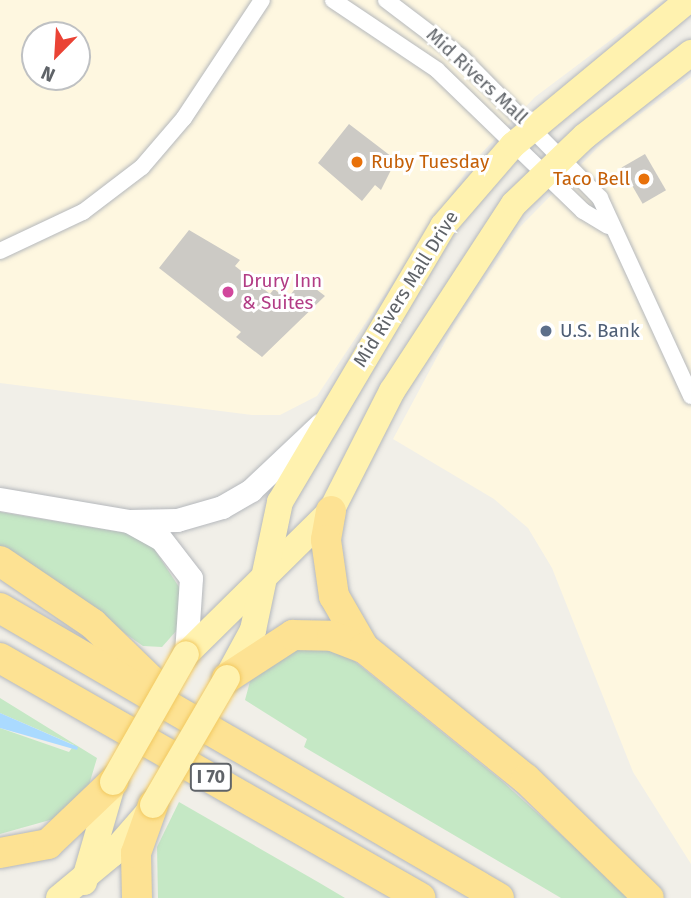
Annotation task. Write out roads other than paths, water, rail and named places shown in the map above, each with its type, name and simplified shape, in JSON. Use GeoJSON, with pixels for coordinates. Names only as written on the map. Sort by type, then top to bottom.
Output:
{"type":"FeatureCollection","features":[{"type":"Feature","properties":{"kind":"highway"},"geometry":{"type":"LineString","coordinates":[[331,511],[326,540],[334,596],[364,648]]}},
{"type":"Feature","properties":{"kind":"highway"},"geometry":{"type":"LineString","coordinates":[[0,561],[93,624],[191,720]]}},
{"type":"Feature","properties":{"kind":"highway","name":"I 70"},"geometry":{"type":"LineString","coordinates":[[0,608],[499,898]]}},
{"type":"Feature","properties":{"kind":"highway"},"geometry":{"type":"LineString","coordinates":[[227,678],[293,635],[332,636],[364,648],[526,779],[649,898]]}},
{"type":"Feature","properties":{"kind":"highway","name":"I 70"},"geometry":{"type":"LineString","coordinates":[[0,658],[421,898]]}},
{"type":"Feature","properties":{"kind":"highway"},"geometry":{"type":"LineString","coordinates":[[0,853],[48,844],[114,782]]}},
{"type":"Feature","properties":{"kind":"highway"},"geometry":{"type":"LineString","coordinates":[[137,898],[136,853],[153,805]]}},
{"type":"Feature","properties":{"kind":"main road","name":"Mid Rivers Mall Drive"},"geometry":{"type":"LineString","coordinates":[[59,898],[83,887],[153,805],[227,678],[253,630],[279,502],[443,226],[523,136],[688,0]]}},
{"type":"Feature","properties":{"kind":"main road"},"geometry":{"type":"LineString","coordinates":[[83,887],[114,782],[186,654],[331,511],[392,391],[458,282],[514,204],[554,166],[691,53]]}},
{"type":"Feature","properties":{"kind":"main road"},"geometry":{"type":"LineString","coordinates":[[0,499],[129,521],[177,520],[222,507],[251,490],[326,420]]}},
{"type":"Feature","properties":{"kind":"main road"},"geometry":{"type":"LineString","coordinates":[[129,521],[161,539],[191,578],[186,654]]}},
{"type":"Feature","properties":{"kind":"street"},"geometry":{"type":"LineString","coordinates":[[0,251],[83,212],[142,167],[184,118],[262,0]]}},
{"type":"Feature","properties":{"kind":"street","name":"Mid Rivers Mall"},"geometry":{"type":"LineString","coordinates":[[333,0],[437,70],[523,136],[554,166]]}},
{"type":"Feature","properties":{"kind":"street","name":"Mid Rivers Mall"},"geometry":{"type":"LineString","coordinates":[[386,0],[461,57],[523,136]]}},
{"type":"Feature","properties":{"kind":"street"},"geometry":{"type":"LineString","coordinates":[[523,136],[608,226],[638,274],[691,396]]}},
{"type":"Feature","properties":{"kind":"street"},"geometry":{"type":"LineString","coordinates":[[554,166],[600,198],[608,226]]}},
{"type":"Feature","properties":{"kind":"water"},"geometry":{"type":"Polygon","coordinates":[[[0,713],[78,747],[77,750],[0,728],[0,713]]]}},
{"type":"Feature","properties":{"kind":"place","name":"Ruby Tuesday"},"geometry":{"type":"Point","coordinates":[357,162]}},
{"type":"Feature","properties":{"kind":"place","name":"Taco Bell"},"geometry":{"type":"Point","coordinates":[644,179]}},
{"type":"Feature","properties":{"kind":"place","name":"Drury Inn & Suites"},"geometry":{"type":"Point","coordinates":[228,292]}},
{"type":"Feature","properties":{"kind":"place","name":"U.S. Bank"},"geometry":{"type":"Point","coordinates":[546,331]}}]}
